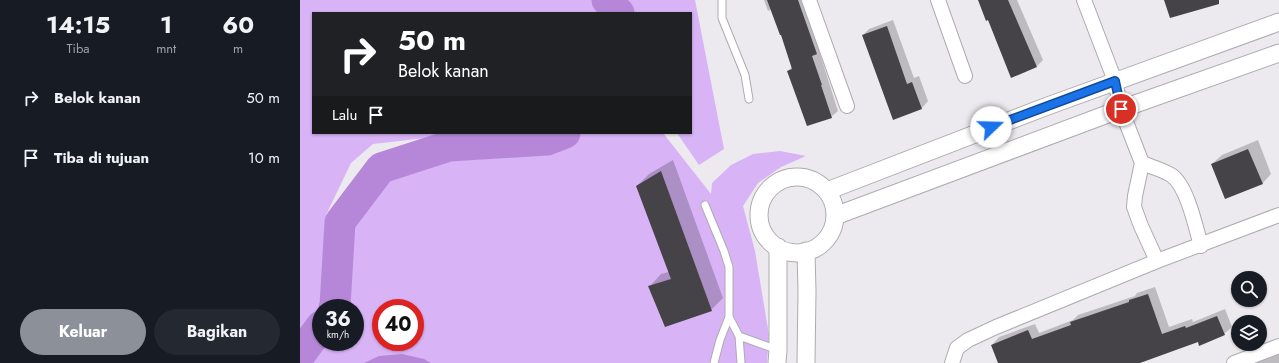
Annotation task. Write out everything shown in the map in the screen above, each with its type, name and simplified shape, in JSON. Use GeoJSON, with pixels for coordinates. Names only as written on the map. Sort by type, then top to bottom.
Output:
{"type":"FeatureCollection","features":[{"type":"Feature","properties":{"kind":"street"},"geometry":{"type":"LineString","coordinates":[[808,0],[846,106]]}},
{"type":"Feature","properties":{"kind":"street"},"geometry":{"type":"LineString","coordinates":[[938,0],[965,76]]}},
{"type":"Feature","properties":{"kind":"street"},"geometry":{"type":"LineString","coordinates":[[1084,0],[1115,81],[1121,109],[1142,163],[1134,207],[1141,226],[1158,261]]}},
{"type":"Feature","properties":{"kind":"street"},"geometry":{"type":"LineString","coordinates":[[827,191],[964,137],[1279,22]]}},
{"type":"Feature","properties":{"kind":"street"},"geometry":{"type":"LineString","coordinates":[[835,216],[1121,109],[1279,53]]}},
{"type":"Feature","properties":{"kind":"street"},"geometry":{"type":"LineString","coordinates":[[1142,163],[1167,173],[1178,182],[1184,192],[1201,246]]}},
{"type":"Feature","properties":{"kind":"street"},"geometry":{"type":"LineString","coordinates":[[795,177],[807,178],[818,183],[827,191],[832,198],[835,216],[833,226],[828,236],[821,244],[806,251],[793,252],[778,247],[768,239],[762,229],[759,217],[760,205],[765,194],[773,185],[783,179],[795,177]]}},
{"type":"Feature","properties":{"kind":"street"},"geometry":{"type":"LineString","coordinates":[[952,363],[957,348],[968,340],[996,327],[1158,261],[1279,216]]}},
{"type":"Feature","properties":{"kind":"street"},"geometry":{"type":"LineString","coordinates":[[777,356],[778,247]]}},
{"type":"Feature","properties":{"kind":"street"},"geometry":{"type":"LineString","coordinates":[[806,251],[806,363]]}},
{"type":"Feature","properties":{"kind":"street"},"geometry":{"type":"LineString","coordinates":[[1234,363],[1279,346]]}},
{"type":"Feature","properties":{"kind":"lane"},"geometry":{"type":"LineString","coordinates":[[722,0],[722,18],[745,75],[749,99]]}},
{"type":"Feature","properties":{"kind":"lane"},"geometry":{"type":"LineString","coordinates":[[705,205],[729,267],[729,316],[720,340],[714,363]]}},
{"type":"Feature","properties":{"kind":"lane"},"geometry":{"type":"LineString","coordinates":[[729,316],[739,336],[741,363]]}},
{"type":"Feature","properties":{"kind":"lane"},"geometry":{"type":"LineString","coordinates":[[739,336],[777,356]]}},
{"type":"Feature","properties":{"kind":"shaded area"},"geometry":{"type":"Polygon","coordinates":[[[300,0],[695,0],[724,149],[699,165],[678,134],[692,134],[692,12],[312,12],[312,134],[664,134],[711,194],[712,183],[731,165],[753,154],[780,151],[806,156],[781,167],[758,183],[743,206],[755,251],[769,335],[767,363],[300,363],[300,0]],[[452,135],[373,144],[351,163],[326,215],[322,274],[323,286],[339,235],[404,161],[535,142],[452,135]]]}},
{"type":"Feature","properties":{"kind":"shaded area"},"geometry":{"type":"Polygon","coordinates":[[[402,354],[424,359],[431,363],[364,363],[379,356],[402,354]]]}},
{"type":"Feature","properties":{"kind":"building"},"geometry":{"type":"Polygon","coordinates":[[[767,0],[798,0],[817,54],[812,56],[832,118],[807,126],[787,71],[792,69],[781,35],[767,0]]]}},
{"type":"Feature","properties":{"kind":"building"},"geometry":{"type":"Polygon","coordinates":[[[978,0],[1008,0],[1037,67],[1011,78],[988,20],[986,21],[978,0]]]}},
{"type":"Feature","properties":{"kind":"building"},"geometry":{"type":"Polygon","coordinates":[[[1164,0],[1219,0],[1219,4],[1170,18],[1164,0]]]}},
{"type":"Feature","properties":{"kind":"building"},"geometry":{"type":"Polygon","coordinates":[[[887,26],[907,84],[912,82],[922,109],[893,120],[862,35],[887,26]]]}},
{"type":"Feature","properties":{"kind":"building"},"geometry":{"type":"Polygon","coordinates":[[[1248,149],[1263,184],[1225,199],[1211,164],[1248,149]]]}},
{"type":"Feature","properties":{"kind":"building"},"geometry":{"type":"Polygon","coordinates":[[[661,171],[712,311],[665,327],[648,286],[671,279],[636,186],[661,171]]]}},
{"type":"Feature","properties":{"kind":"building"},"geometry":{"type":"Polygon","coordinates":[[[1148,294],[1162,334],[1185,326],[1186,328],[1217,316],[1225,335],[1199,346],[1198,342],[1140,363],[998,363],[991,345],[1028,330],[1032,339],[1071,325],[1070,322],[1148,294]]]}},
{"type":"Feature","properties":{"kind":"waterway"},"geometry":{"type":"LineString","coordinates":[[607,0],[618,12]]}},
{"type":"Feature","properties":{"kind":"waterway"},"geometry":{"type":"LineString","coordinates":[[335,299],[340,222],[381,168],[449,146],[547,140],[562,134]]}},
{"type":"Feature","properties":{"kind":"waterway"},"geometry":{"type":"LineString","coordinates":[[300,355],[312,338]]}},
{"type":"Feature","properties":{"kind":"route"},"geometry":{"type":"LineString","coordinates":[[991,127],[1115,81],[1121,109]]}}]}
